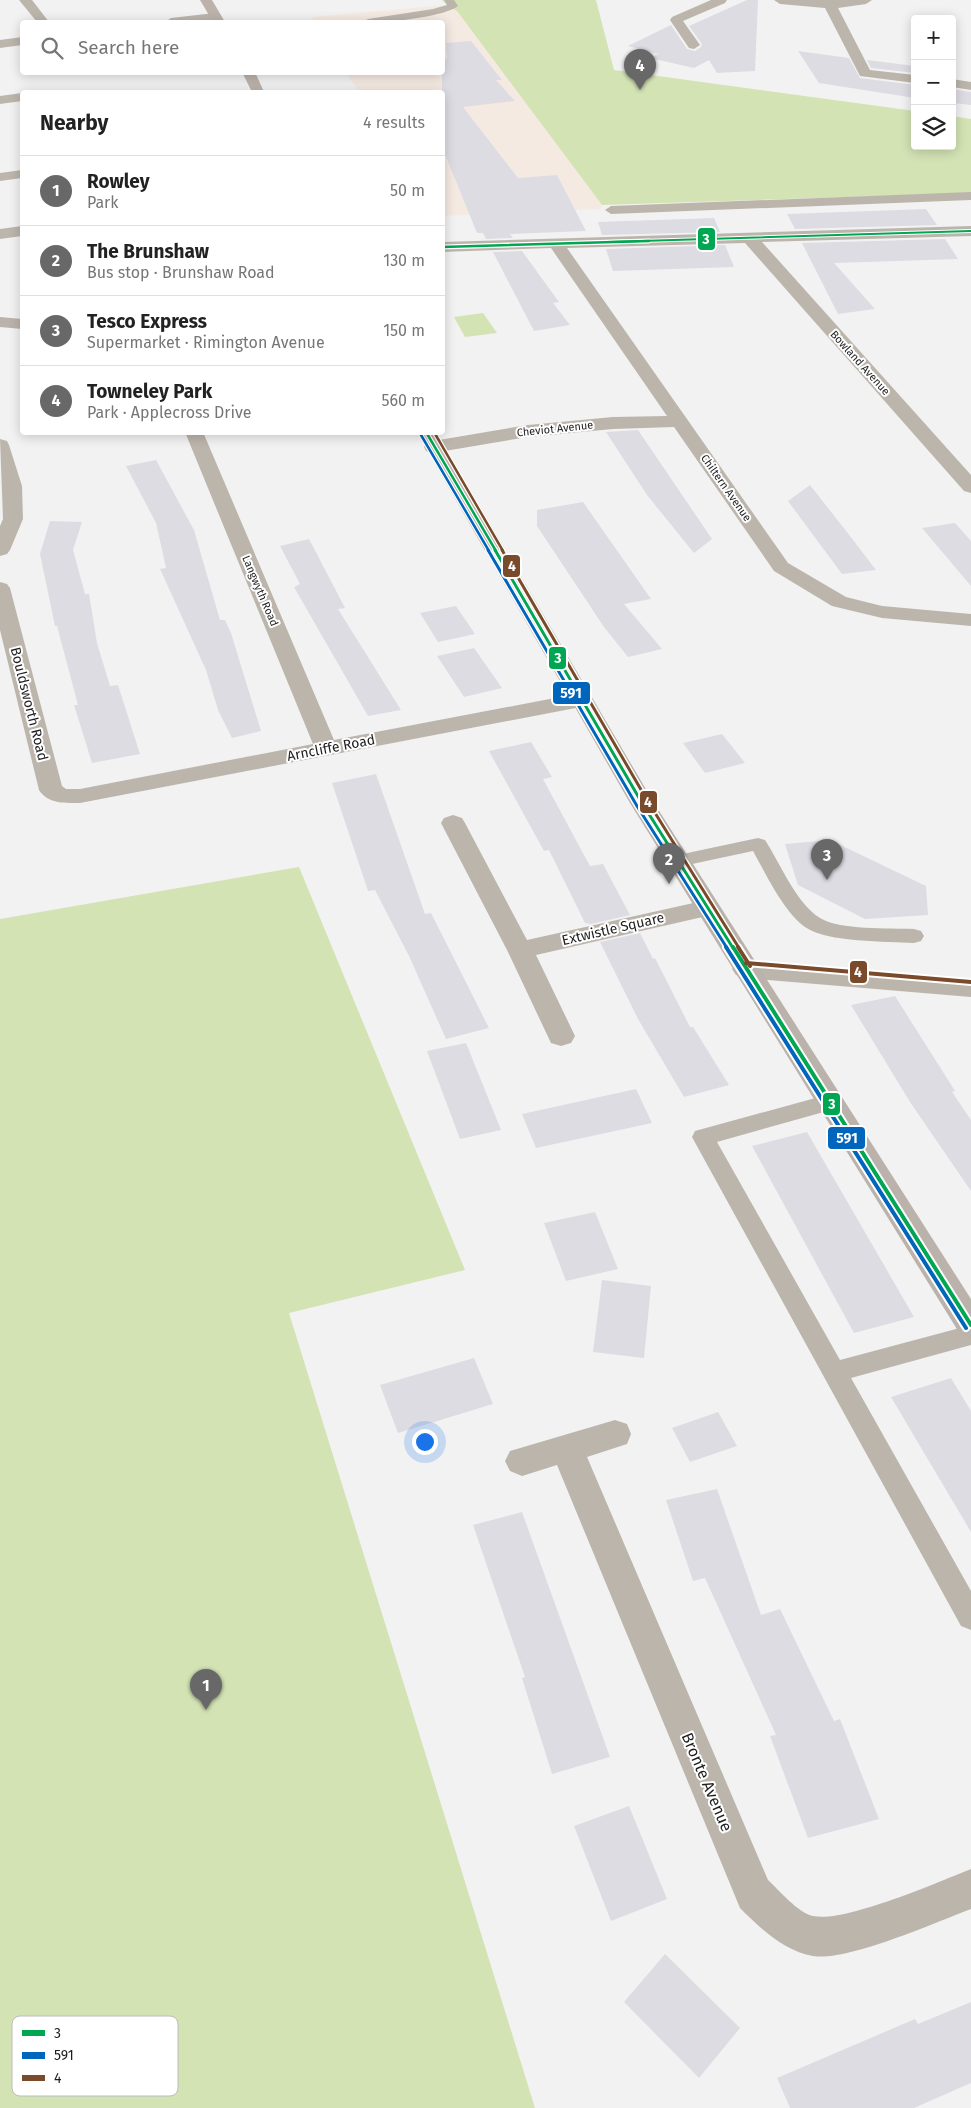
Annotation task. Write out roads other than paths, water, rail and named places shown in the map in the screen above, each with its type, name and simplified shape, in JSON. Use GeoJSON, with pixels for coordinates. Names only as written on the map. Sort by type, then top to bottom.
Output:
{"type":"FeatureCollection","features":[{"type":"Feature","properties":{"kind":"street"},"geometry":{"type":"LineString","coordinates":[[25,0],[41,20]]}},
{"type":"Feature","properties":{"kind":"street"},"geometry":{"type":"LineString","coordinates":[[206,0],[217,20]]}},
{"type":"Feature","properties":{"kind":"street"},"geometry":{"type":"LineString","coordinates":[[694,45],[676,20],[721,0]]}},
{"type":"Feature","properties":{"kind":"street"},"geometry":{"type":"LineString","coordinates":[[780,0],[830,5],[866,0]]}},
{"type":"Feature","properties":{"kind":"street"},"geometry":{"type":"LineString","coordinates":[[830,5],[864,73],[911,79]]}},
{"type":"Feature","properties":{"kind":"street"},"geometry":{"type":"LineString","coordinates":[[0,44],[20,41]]}},
{"type":"Feature","properties":{"kind":"street"},"geometry":{"type":"LineString","coordinates":[[250,75],[257,90]]}},
{"type":"Feature","properties":{"kind":"street"},"geometry":{"type":"LineString","coordinates":[[13,82],[20,95]]}},
{"type":"Feature","properties":{"kind":"street"},"geometry":{"type":"LineString","coordinates":[[956,84],[971,86]]}},
{"type":"Feature","properties":{"kind":"street"},"geometry":{"type":"LineString","coordinates":[[0,100],[20,99]]}},
{"type":"Feature","properties":{"kind":"street"},"geometry":{"type":"LineString","coordinates":[[0,177],[20,174]]}},
{"type":"Feature","properties":{"kind":"street"},"geometry":{"type":"LineString","coordinates":[[0,234],[20,231]]}},
{"type":"Feature","properties":{"kind":"street"},"geometry":{"type":"LineString","coordinates":[[445,248],[970,233]]}},
{"type":"Feature","properties":{"kind":"street","name":"Bowland Avenue"},"geometry":{"type":"LineString","coordinates":[[750,238],[971,487]]}},
{"type":"Feature","properties":{"kind":"street","name":"Chiltern Avenue"},"geometry":{"type":"LineString","coordinates":[[556,244],[781,567],[839,602],[882,612],[971,620]]}},
{"type":"Feature","properties":{"kind":"street"},"geometry":{"type":"LineString","coordinates":[[0,322],[20,324]]}},
{"type":"Feature","properties":{"kind":"street","name":"Cheviot Avenue"},"geometry":{"type":"LineString","coordinates":[[429,440],[613,422],[679,421]]}},
{"type":"Feature","properties":{"kind":"street","name":"Langwyth Road"},"geometry":{"type":"LineString","coordinates":[[195,435],[326,749]]}},
{"type":"Feature","properties":{"kind":"street"},"geometry":{"type":"LineString","coordinates":[[429,440],[581,700],[678,861],[971,1325]]}},
{"type":"Feature","properties":{"kind":"street"},"geometry":{"type":"LineString","coordinates":[[0,445],[12,486],[13,519],[0,550]]}},
{"type":"Feature","properties":{"kind":"street","name":"Bouldsworth Road"},"geometry":{"type":"LineString","coordinates":[[0,588],[51,790],[62,796],[80,796]]}},
{"type":"Feature","properties":{"kind":"street","name":"Arncliffe Road"},"geometry":{"type":"LineString","coordinates":[[80,796],[581,700]]}},
{"type":"Feature","properties":{"kind":"street"},"geometry":{"type":"LineString","coordinates":[[453,823],[520,950],[561,1036]]}},
{"type":"Feature","properties":{"kind":"street","name":"Extwistle Square"},"geometry":{"type":"LineString","coordinates":[[520,950],[707,908]]}},
{"type":"Feature","properties":{"kind":"street"},"geometry":{"type":"LineString","coordinates":[[745,968],[971,988]]}},
{"type":"Feature","properties":{"kind":"street"},"geometry":{"type":"LineString","coordinates":[[522,1461],[615,1434]]}},
{"type":"Feature","properties":{"kind":"street","name":"Bronte Avenue"},"geometry":{"type":"LineString","coordinates":[[567,1449],[754,1894],[783,1922],[814,1937],[841,1936],[971,1889]]}},
{"type":"Feature","properties":{"kind":"lane"},"geometry":{"type":"LineString","coordinates":[[381,20],[435,12],[453,6],[449,0]]}},
{"type":"Feature","properties":{"kind":"lane"},"geometry":{"type":"LineString","coordinates":[[611,210],[971,196]]}},
{"type":"Feature","properties":{"kind":"lane"},"geometry":{"type":"LineString","coordinates":[[678,861],[758,844],[792,898],[813,922],[838,930],[914,936]]}},
{"type":"Feature","properties":{"kind":"lane"},"geometry":{"type":"LineString","coordinates":[[830,1102],[703,1137],[971,1617]]}},
{"type":"Feature","properties":{"kind":"lane"},"geometry":{"type":"LineString","coordinates":[[834,1372],[971,1335]]}},
{"type":"Feature","properties":{"kind":"place","name":"Towneley Park"},"geometry":{"type":"Point","coordinates":[640,90]}},
{"type":"Feature","properties":{"kind":"place","name":"Tesco Express"},"geometry":{"type":"Point","coordinates":[827,880]}},
{"type":"Feature","properties":{"kind":"place","name":"The Brunshaw"},"geometry":{"type":"Point","coordinates":[669,884]}},
{"type":"Feature","properties":{"kind":"place","name":"Rowley"},"geometry":{"type":"Point","coordinates":[206,1710]}}]}
